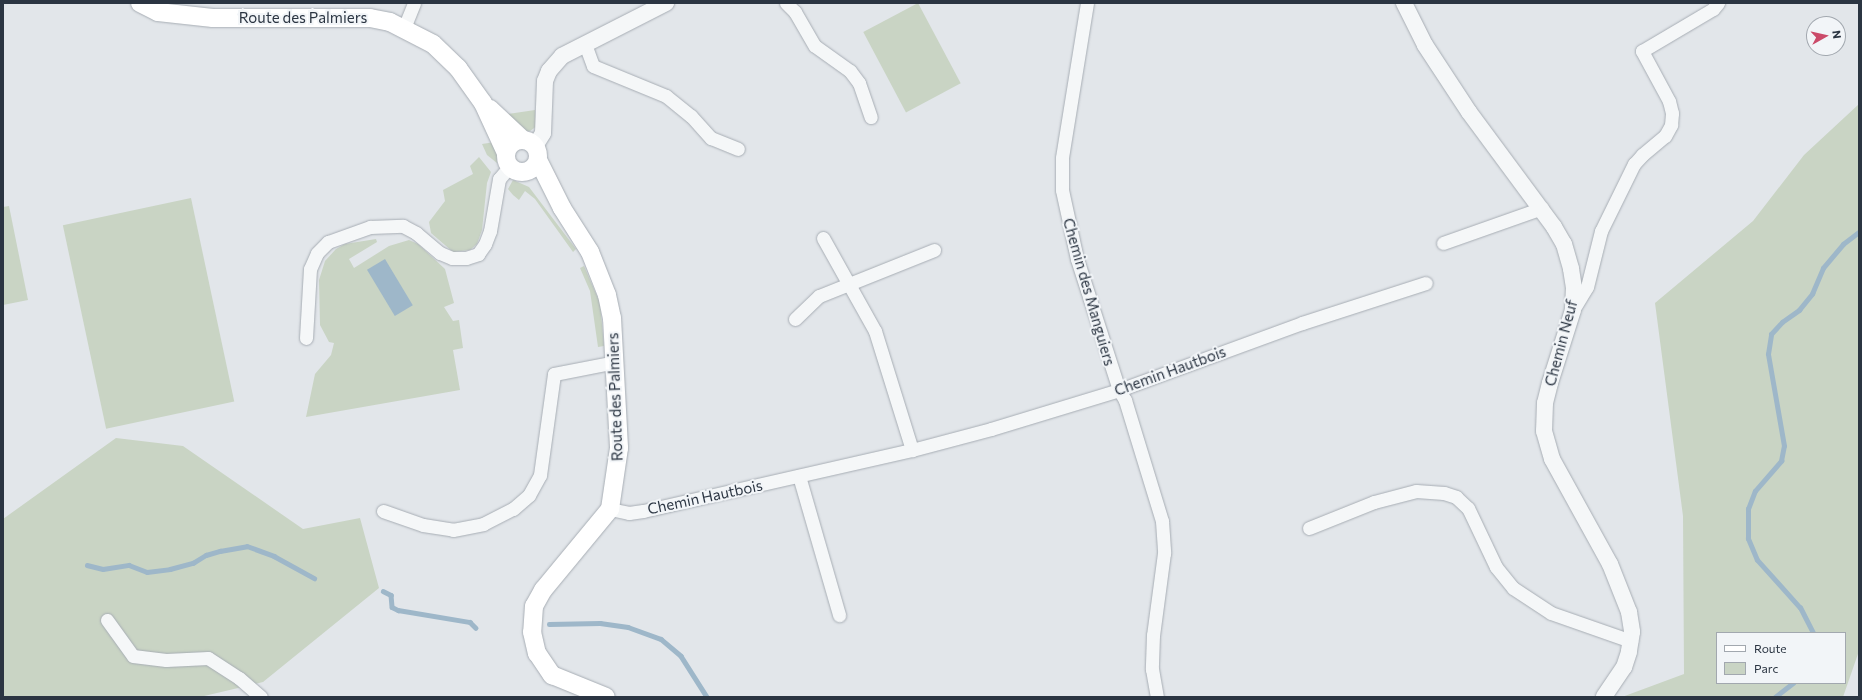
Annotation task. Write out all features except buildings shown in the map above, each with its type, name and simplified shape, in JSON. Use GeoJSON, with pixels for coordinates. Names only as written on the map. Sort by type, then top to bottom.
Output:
{"type":"FeatureCollection","features":[{"type":"Feature","properties":{"kind":"main road","name":"Route des Palmiers"},"geometry":{"type":"LineString","coordinates":[[140,3],[158,12],[213,18],[370,18],[404,28],[433,44],[445,54],[483,103],[532,148],[562,208],[590,252],[607,295],[612,318],[619,453],[610,509]]}},
{"type":"Feature","properties":{"kind":"main road","name":"Route des Palmiers"},"geometry":{"type":"LineString","coordinates":[[483,103],[513,164],[562,208]]}},
{"type":"Feature","properties":{"kind":"main road"},"geometry":{"type":"LineString","coordinates":[[512,143],[532,148],[533,169],[513,164],[512,143]]}},
{"type":"Feature","properties":{"kind":"main road"},"geometry":{"type":"LineString","coordinates":[[606,697],[560,680],[546,669],[534,642],[531,618],[543,590],[610,509]]}},
{"type":"Feature","properties":{"kind":"street"},"geometry":{"type":"LineString","coordinates":[[404,28],[414,3]]}},
{"type":"Feature","properties":{"kind":"street"},"geometry":{"type":"LineString","coordinates":[[532,148],[544,133],[545,81],[549,71],[562,56],[666,3]]}},
{"type":"Feature","properties":{"kind":"street"},"geometry":{"type":"LineString","coordinates":[[786,3],[796,12],[815,46],[850,71],[858,83],[871,117]]}},
{"type":"Feature","properties":{"kind":"street","name":"Chemin des Manguiers"},"geometry":{"type":"LineString","coordinates":[[1087,3],[1062,158],[1062,190],[1077,259],[1119,390],[1125,400],[1162,521],[1164,553],[1153,635],[1152,669],[1157,697]]}},
{"type":"Feature","properties":{"kind":"street","name":"Chemin Neuf"},"geometry":{"type":"LineString","coordinates":[[1404,3],[1425,45],[1469,112],[1542,208],[1564,244],[1571,269],[1574,288],[1573,310],[1548,390],[1544,431],[1552,459],[1624,593],[1629,612],[1631,641],[1624,667],[1604,697]]}},
{"type":"Feature","properties":{"kind":"street"},"geometry":{"type":"LineString","coordinates":[[1573,310],[1587,287],[1602,230],[1634,164],[1642,155],[1665,136],[1671,125],[1672,113],[1669,100],[1642,51],[1713,9],[1718,3]]}},
{"type":"Feature","properties":{"kind":"street"},"geometry":{"type":"LineString","coordinates":[[585,44],[593,66],[666,96],[691,116],[711,138],[738,149]]}},
{"type":"Feature","properties":{"kind":"street"},"geometry":{"type":"LineString","coordinates":[[306,338],[310,268],[317,253],[328,242],[370,227],[403,226],[416,233],[440,253],[452,258],[466,258],[478,254],[486,244],[490,231],[499,179],[513,164]]}},
{"type":"Feature","properties":{"kind":"street"},"geometry":{"type":"LineString","coordinates":[[1443,243],[1542,208]]}},
{"type":"Feature","properties":{"kind":"street"},"geometry":{"type":"LineString","coordinates":[[823,238],[878,339],[912,450]]}},
{"type":"Feature","properties":{"kind":"street"},"geometry":{"type":"LineString","coordinates":[[795,319],[820,296],[934,250]]}},
{"type":"Feature","properties":{"kind":"street","name":"Chemin Hautbois"},"geometry":{"type":"LineString","coordinates":[[610,509],[629,512],[643,511],[912,450],[1119,390],[1302,322],[1426,283]]}},
{"type":"Feature","properties":{"kind":"street"},"geometry":{"type":"LineString","coordinates":[[383,510],[423,525],[454,530],[483,524],[513,509],[529,495],[540,475],[554,374],[614,362]]}},
{"type":"Feature","properties":{"kind":"street"},"geometry":{"type":"LineString","coordinates":[[799,476],[840,615]]}},
{"type":"Feature","properties":{"kind":"street"},"geometry":{"type":"LineString","coordinates":[[1309,528],[1374,502],[1416,491],[1444,493],[1456,497],[1468,508],[1496,567],[1513,588],[1551,613],[1631,641]]}},
{"type":"Feature","properties":{"kind":"street"},"geometry":{"type":"LineString","coordinates":[[107,620],[133,656],[166,660],[208,658],[239,678],[261,697]]}},
{"type":"Feature","properties":{"kind":"green space"},"geometry":{"type":"Polygon","coordinates":[[[918,3],[961,83],[906,112],[863,32],[918,3]]]}},
{"type":"Feature","properties":{"kind":"green space"},"geometry":{"type":"Polygon","coordinates":[[[1859,104],[1859,651],[1843,697],[1622,697],[1684,674],[1683,516],[1655,303],[1753,221],[1804,155],[1859,104]]]}},
{"type":"Feature","properties":{"kind":"green space"},"geometry":{"type":"Polygon","coordinates":[[[535,110],[537,126],[530,131],[525,131],[508,114],[535,110]]]}},
{"type":"Feature","properties":{"kind":"green space"},"geometry":{"type":"Polygon","coordinates":[[[495,142],[497,150],[497,163],[487,155],[482,144],[495,142]]]}},
{"type":"Feature","properties":{"kind":"green space"},"geometry":{"type":"Polygon","coordinates":[[[479,157],[491,172],[487,183],[482,230],[477,244],[470,250],[453,252],[431,233],[429,222],[445,201],[443,190],[473,174],[470,166],[479,157]]]}},
{"type":"Feature","properties":{"kind":"green space"},"geometry":{"type":"Polygon","coordinates":[[[513,180],[529,187],[576,249],[573,252],[535,199],[525,191],[519,200],[508,189],[513,180]]]}},
{"type":"Feature","properties":{"kind":"green space"},"geometry":{"type":"Polygon","coordinates":[[[191,198],[234,401],[106,429],[63,225],[191,198]]]}},
{"type":"Feature","properties":{"kind":"green space"},"geometry":{"type":"Polygon","coordinates":[[[9,206],[28,300],[3,305],[3,207],[9,206]]]}},
{"type":"Feature","properties":{"kind":"green space"},"geometry":{"type":"Polygon","coordinates":[[[376,239],[377,242],[349,259],[354,268],[389,246],[409,240],[418,244],[445,269],[454,303],[444,307],[453,321],[459,320],[463,348],[453,350],[460,390],[306,417],[315,374],[331,355],[334,343],[329,342],[320,325],[319,280],[325,261],[336,249],[345,244],[376,239]]]}},
{"type":"Feature","properties":{"kind":"green space"},"geometry":{"type":"Polygon","coordinates":[[[584,266],[600,303],[604,346],[598,347],[590,291],[580,268],[584,266]]]}},
{"type":"Feature","properties":{"kind":"green space"},"geometry":{"type":"Polygon","coordinates":[[[116,438],[183,446],[303,529],[360,518],[379,588],[263,682],[200,697],[3,697],[3,519],[116,438]]]}},
{"type":"Feature","properties":{"kind":"water"},"geometry":{"type":"Polygon","coordinates":[[[385,259],[413,305],[395,316],[367,270],[385,259]]]}},
{"type":"Feature","properties":{"kind":"waterway"},"geometry":{"type":"LineString","coordinates":[[1812,632],[1800,608],[1757,560],[1748,539],[1748,509],[1755,491],[1781,461],[1784,446],[1768,354],[1771,334],[1782,322],[1799,310],[1812,294],[1823,268],[1843,244],[1859,232]]}},
{"type":"Feature","properties":{"kind":"waterway"},"geometry":{"type":"LineString","coordinates":[[87,565],[103,569],[129,565],[147,572],[170,569],[193,563],[206,555],[247,546],[274,556],[314,578]]}},
{"type":"Feature","properties":{"kind":"waterway"},"geometry":{"type":"LineString","coordinates":[[383,591],[391,595],[392,607],[398,610],[470,622],[476,628]]}},
{"type":"Feature","properties":{"kind":"waterway"},"geometry":{"type":"LineString","coordinates":[[549,624],[600,623],[628,627],[661,639],[681,656],[707,697]]}},
{"type":"Feature","properties":{"kind":"waterway"},"geometry":{"type":"LineString","coordinates":[[1775,697],[1792,684]]}}]}
